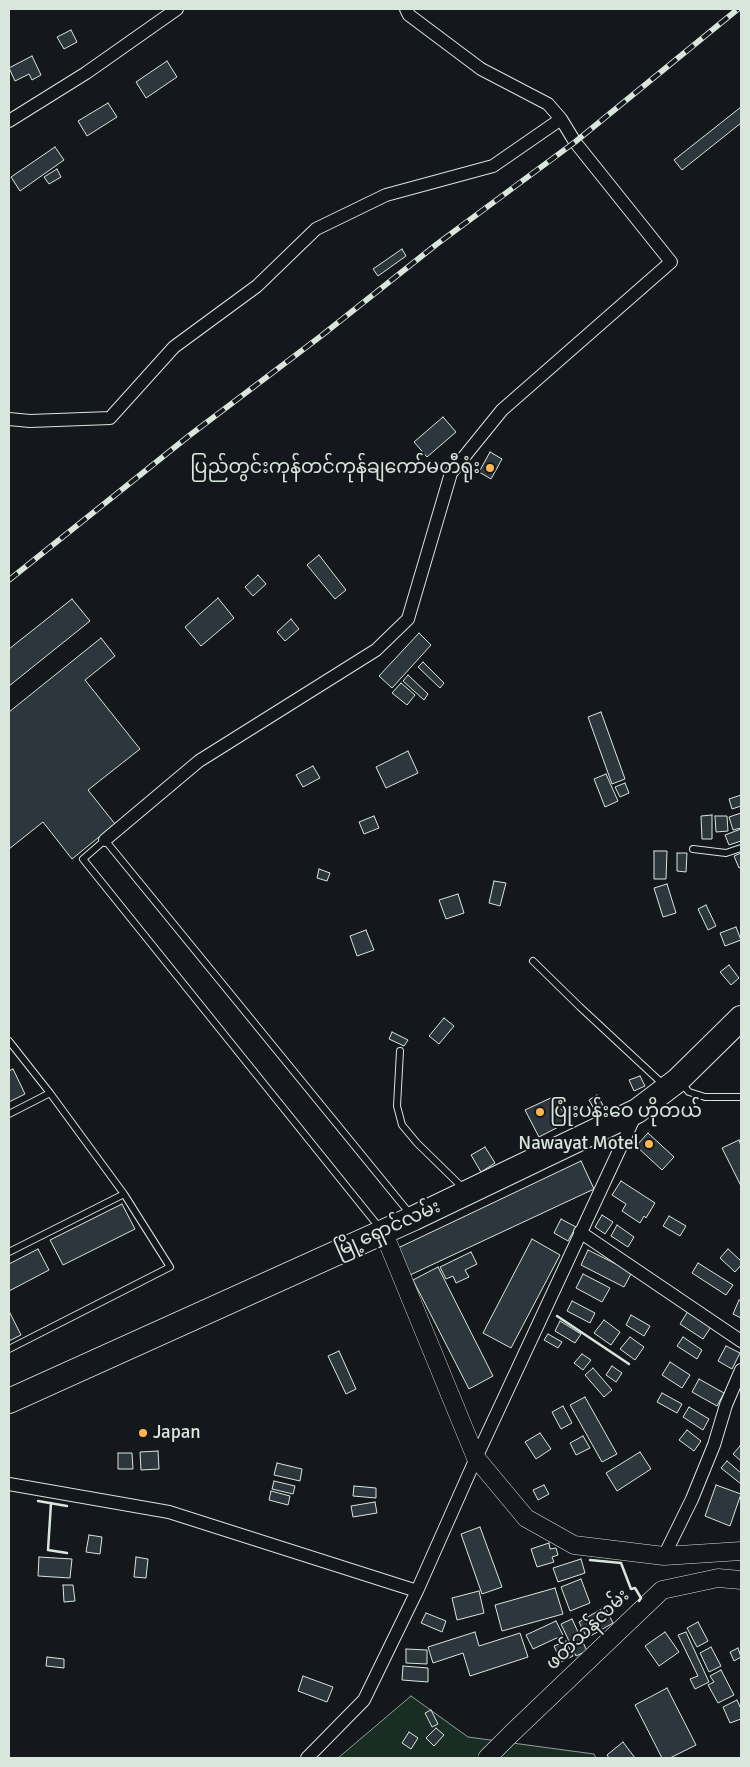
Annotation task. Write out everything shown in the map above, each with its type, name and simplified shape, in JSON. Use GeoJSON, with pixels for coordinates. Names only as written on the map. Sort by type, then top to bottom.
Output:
{"type":"FeatureCollection","features":[{"type":"Feature","properties":{"kind":"highway","name":"မြို့ရှောင်လမ်း"},"geometry":{"type":"LineString","coordinates":[[9,1401],[414,1218],[637,1111],[673,1084],[741,1018]]}},
{"type":"Feature","properties":{"kind":"main road"},"geometry":{"type":"LineString","coordinates":[[383,1231],[476,1458],[526,1518],[574,1545],[664,1556],[741,1551]]}},
{"type":"Feature","properties":{"kind":"main road","name":"ဖတ်သန်လမ်း"},"geometry":{"type":"LineString","coordinates":[[487,1758],[518,1726],[662,1590],[718,1578],[741,1580]]}},
{"type":"Feature","properties":{"kind":"street"},"geometry":{"type":"LineString","coordinates":[[9,121],[86,73],[177,9]]}},
{"type":"Feature","properties":{"kind":"street"},"geometry":{"type":"LineString","coordinates":[[106,840],[199,761],[376,650],[408,619],[451,473],[502,410],[671,262],[575,142],[562,120],[548,104],[481,69],[409,15],[406,9]]}},
{"type":"Feature","properties":{"kind":"street"},"geometry":{"type":"LineString","coordinates":[[9,420],[110,418],[174,347],[257,286],[316,229],[386,195],[493,166],[562,120]]}},
{"type":"Feature","properties":{"kind":"street"},"geometry":{"type":"LineString","coordinates":[[307,1758],[364,1700],[417,1591],[476,1458],[637,1111]]}},
{"type":"Feature","properties":{"kind":"street"},"geometry":{"type":"LineString","coordinates":[[580,1232],[741,1341]]}},
{"type":"Feature","properties":{"kind":"street"},"geometry":{"type":"LineString","coordinates":[[664,1556],[692,1500],[714,1445],[726,1405],[741,1370]]}},
{"type":"Feature","properties":{"kind":"street"},"geometry":{"type":"LineString","coordinates":[[9,1484],[169,1512],[417,1591]]}},
{"type":"Feature","properties":{"kind":"lane"},"geometry":{"type":"LineString","coordinates":[[383,1231],[82,859],[106,840],[414,1218]]}},
{"type":"Feature","properties":{"kind":"lane"},"geometry":{"type":"LineString","coordinates":[[693,849],[726,853],[741,848]]}},
{"type":"Feature","properties":{"kind":"lane"},"geometry":{"type":"LineString","coordinates":[[533,961],[580,1007],[673,1084],[689,1092],[705,1096],[741,1097]]}},
{"type":"Feature","properties":{"kind":"lane"},"geometry":{"type":"LineString","coordinates":[[9,1041],[50,1093],[124,1194],[170,1267],[9,1349]]}},
{"type":"Feature","properties":{"kind":"lane"},"geometry":{"type":"LineString","coordinates":[[400,1051],[397,1106],[402,1125],[417,1143],[468,1192]]}},
{"type":"Feature","properties":{"kind":"lane"},"geometry":{"type":"LineString","coordinates":[[9,1114],[50,1093]]}},
{"type":"Feature","properties":{"kind":"lane"},"geometry":{"type":"LineString","coordinates":[[9,1252],[124,1194]]}},
{"type":"Feature","properties":{"kind":"green space"},"geometry":{"type":"Polygon","coordinates":[[[411,1696],[468,1737],[594,1754],[596,1758],[338,1758],[411,1696]]]}},
{"type":"Feature","properties":{"kind":"building"},"geometry":{"type":"Polygon","coordinates":[[[71,30],[77,42],[64,49],[57,37],[71,30]]]}},
{"type":"Feature","properties":{"kind":"building"},"geometry":{"type":"Polygon","coordinates":[[[32,56],[41,75],[32,80],[29,74],[15,81],[9,68],[32,56]]]}},
{"type":"Feature","properties":{"kind":"building"},"geometry":{"type":"Polygon","coordinates":[[[167,61],[177,77],[146,98],[136,82],[167,61]]]}},
{"type":"Feature","properties":{"kind":"building"},"geometry":{"type":"Polygon","coordinates":[[[108,103],[117,117],[87,136],[78,121],[108,103]]]}},
{"type":"Feature","properties":{"kind":"building"},"geometry":{"type":"Polygon","coordinates":[[[741,107],[741,123],[682,170],[674,160],[741,107]]]}},
{"type":"Feature","properties":{"kind":"building"},"geometry":{"type":"Polygon","coordinates":[[[55,147],[64,160],[20,191],[11,177],[55,147]]]}},
{"type":"Feature","properties":{"kind":"building"},"geometry":{"type":"Polygon","coordinates":[[[57,169],[61,177],[49,184],[44,177],[57,169]]]}},
{"type":"Feature","properties":{"kind":"building"},"geometry":{"type":"Polygon","coordinates":[[[402,249],[406,256],[378,276],[373,269],[402,249]]]}},
{"type":"Feature","properties":{"kind":"building"},"geometry":{"type":"Polygon","coordinates":[[[443,417],[456,432],[427,457],[414,442],[443,417]]]}},
{"type":"Feature","properties":{"kind":"building"},"geometry":{"type":"Polygon","coordinates":[[[490,452],[502,459],[491,479],[479,472],[490,452]]]}},
{"type":"Feature","properties":{"kind":"building"},"geometry":{"type":"Polygon","coordinates":[[[319,555],[346,590],[335,599],[307,565],[319,555]]]}},
{"type":"Feature","properties":{"kind":"building"},"geometry":{"type":"Polygon","coordinates":[[[258,575],[266,584],[253,596],[245,587],[258,575]]]}},
{"type":"Feature","properties":{"kind":"building"},"geometry":{"type":"Polygon","coordinates":[[[218,598],[234,618],[201,646],[185,627],[218,598]]]}},
{"type":"Feature","properties":{"kind":"building"},"geometry":{"type":"Polygon","coordinates":[[[72,599],[90,621],[9,686],[9,649],[72,599]]]}},
{"type":"Feature","properties":{"kind":"building"},"geometry":{"type":"Polygon","coordinates":[[[291,619],[299,629],[285,641],[277,632],[291,619]]]}},
{"type":"Feature","properties":{"kind":"building"},"geometry":{"type":"Polygon","coordinates":[[[419,633],[431,645],[392,688],[379,676],[419,633]]]}},
{"type":"Feature","properties":{"kind":"building"},"geometry":{"type":"Polygon","coordinates":[[[101,638],[115,656],[85,680],[140,749],[88,790],[115,824],[72,859],[43,822],[9,849],[9,712],[101,638]]]}},
{"type":"Feature","properties":{"kind":"building"},"geometry":{"type":"Polygon","coordinates":[[[423,662],[444,683],[440,688],[418,667],[423,662]]]}},
{"type":"Feature","properties":{"kind":"building"},"geometry":{"type":"Polygon","coordinates":[[[408,675],[428,694],[424,700],[403,681],[408,675]]]}},
{"type":"Feature","properties":{"kind":"building"},"geometry":{"type":"Polygon","coordinates":[[[401,683],[415,695],[407,705],[392,693],[401,683]]]}},
{"type":"Feature","properties":{"kind":"building"},"geometry":{"type":"Polygon","coordinates":[[[601,712],[625,779],[612,784],[588,717],[601,712]]]}},
{"type":"Feature","properties":{"kind":"building"},"geometry":{"type":"Polygon","coordinates":[[[408,751],[418,773],[386,788],[376,767],[408,751]]]}},
{"type":"Feature","properties":{"kind":"building"},"geometry":{"type":"Polygon","coordinates":[[[313,766],[320,778],[303,787],[296,775],[313,766]]]}},
{"type":"Feature","properties":{"kind":"building"},"geometry":{"type":"Polygon","coordinates":[[[606,774],[618,801],[605,807],[594,779],[606,774]]]}},
{"type":"Feature","properties":{"kind":"building"},"geometry":{"type":"Polygon","coordinates":[[[625,783],[629,793],[620,797],[615,787],[625,783]]]}},
{"type":"Feature","properties":{"kind":"building"},"geometry":{"type":"Polygon","coordinates":[[[741,795],[741,806],[732,809],[729,799],[741,795]]]}},
{"type":"Feature","properties":{"kind":"building"},"geometry":{"type":"Polygon","coordinates":[[[741,813],[741,828],[733,830],[729,817],[741,813]]]}},
{"type":"Feature","properties":{"kind":"building"},"geometry":{"type":"Polygon","coordinates":[[[712,815],[712,839],[702,839],[701,816],[712,815]]]}},
{"type":"Feature","properties":{"kind":"building"},"geometry":{"type":"Polygon","coordinates":[[[374,816],[379,828],[364,834],[359,822],[374,816]]]}},
{"type":"Feature","properties":{"kind":"building"},"geometry":{"type":"Polygon","coordinates":[[[715,816],[727,816],[728,831],[716,832],[715,816]]]}},
{"type":"Feature","properties":{"kind":"building"},"geometry":{"type":"Polygon","coordinates":[[[741,829],[741,841],[729,845],[725,835],[741,829]]]}},
{"type":"Feature","properties":{"kind":"building"},"geometry":{"type":"Polygon","coordinates":[[[654,851],[667,851],[666,879],[654,879],[654,851]]]}},
{"type":"Feature","properties":{"kind":"building"},"geometry":{"type":"Polygon","coordinates":[[[677,853],[687,853],[686,872],[677,871],[677,853]]]}},
{"type":"Feature","properties":{"kind":"building"},"geometry":{"type":"Polygon","coordinates":[[[741,853],[741,867],[739,868],[734,856],[741,853]]]}},
{"type":"Feature","properties":{"kind":"building"},"geometry":{"type":"Polygon","coordinates":[[[319,869],[330,873],[327,881],[317,878],[319,869]]]}},
{"type":"Feature","properties":{"kind":"building"},"geometry":{"type":"Polygon","coordinates":[[[494,881],[506,883],[500,906],[489,903],[494,881]]]}},
{"type":"Feature","properties":{"kind":"building"},"geometry":{"type":"Polygon","coordinates":[[[667,884],[676,913],[663,917],[654,888],[667,884]]]}},
{"type":"Feature","properties":{"kind":"building"},"geometry":{"type":"Polygon","coordinates":[[[458,894],[464,913],[446,919],[439,900],[458,894]]]}},
{"type":"Feature","properties":{"kind":"building"},"geometry":{"type":"Polygon","coordinates":[[[706,905],[716,926],[708,930],[698,909],[706,905]]]}},
{"type":"Feature","properties":{"kind":"building"},"geometry":{"type":"Polygon","coordinates":[[[736,927],[741,940],[725,946],[720,933],[736,927]]]}},
{"type":"Feature","properties":{"kind":"building"},"geometry":{"type":"Polygon","coordinates":[[[366,930],[374,950],[357,956],[350,936],[366,930]]]}},
{"type":"Feature","properties":{"kind":"building"},"geometry":{"type":"Polygon","coordinates":[[[729,965],[739,978],[731,985],[720,972],[729,965]]]}},
{"type":"Feature","properties":{"kind":"building"},"geometry":{"type":"Polygon","coordinates":[[[444,1018],[454,1026],[439,1044],[429,1036],[444,1018]]]}},
{"type":"Feature","properties":{"kind":"building"},"geometry":{"type":"Polygon","coordinates":[[[392,1032],[408,1040],[404,1046],[389,1039],[392,1032]]]}},
{"type":"Feature","properties":{"kind":"building"},"geometry":{"type":"Polygon","coordinates":[[[13,1069],[25,1094],[9,1102],[9,1071],[13,1069]]]}},
{"type":"Feature","properties":{"kind":"building"},"geometry":{"type":"Polygon","coordinates":[[[640,1076],[645,1086],[634,1091],[629,1080],[640,1076]]]}},
{"type":"Feature","properties":{"kind":"building"},"geometry":{"type":"Polygon","coordinates":[[[597,1095],[603,1105],[594,1109],[589,1100],[597,1095]]]}},
{"type":"Feature","properties":{"kind":"building"},"geometry":{"type":"Polygon","coordinates":[[[555,1096],[568,1122],[539,1137],[525,1110],[555,1096]]]}},
{"type":"Feature","properties":{"kind":"building"},"geometry":{"type":"Polygon","coordinates":[[[648,1133],[674,1157],[662,1170],[636,1146],[648,1133]]]}},
{"type":"Feature","properties":{"kind":"building"},"geometry":{"type":"Polygon","coordinates":[[[739,1140],[741,1146],[741,1186],[722,1148],[739,1140]]]}},
{"type":"Feature","properties":{"kind":"building"},"geometry":{"type":"Polygon","coordinates":[[[485,1147],[495,1163],[481,1172],[471,1155],[485,1147]]]}},
{"type":"Feature","properties":{"kind":"building"},"geometry":{"type":"Polygon","coordinates":[[[581,1161],[594,1189],[410,1275],[398,1248],[581,1161]]]}},
{"type":"Feature","properties":{"kind":"building"},"geometry":{"type":"Polygon","coordinates":[[[621,1181],[655,1203],[646,1218],[644,1216],[640,1223],[622,1211],[626,1204],[612,1195],[621,1181]]]}},
{"type":"Feature","properties":{"kind":"building"},"geometry":{"type":"Polygon","coordinates":[[[122,1204],[135,1229],[63,1265],[50,1240],[122,1204]]]}},
{"type":"Feature","properties":{"kind":"building"},"geometry":{"type":"Polygon","coordinates":[[[602,1215],[613,1222],[605,1234],[595,1227],[602,1215]]]}},
{"type":"Feature","properties":{"kind":"building"},"geometry":{"type":"Polygon","coordinates":[[[669,1216],[686,1226],[680,1236],[663,1226],[669,1216]]]}},
{"type":"Feature","properties":{"kind":"building"},"geometry":{"type":"Polygon","coordinates":[[[561,1219],[576,1227],[568,1241],[554,1233],[561,1219]]]}},
{"type":"Feature","properties":{"kind":"building"},"geometry":{"type":"Polygon","coordinates":[[[617,1225],[634,1237],[628,1247],[611,1236],[617,1225]]]}},
{"type":"Feature","properties":{"kind":"building"},"geometry":{"type":"Polygon","coordinates":[[[532,1239],[560,1255],[511,1348],[483,1333],[532,1239]]]}},
{"type":"Feature","properties":{"kind":"building"},"geometry":{"type":"Polygon","coordinates":[[[38,1249],[49,1270],[9,1291],[9,1264],[38,1249]]]}},
{"type":"Feature","properties":{"kind":"building"},"geometry":{"type":"Polygon","coordinates":[[[728,1249],[741,1261],[741,1265],[735,1272],[720,1258],[728,1249]]]}},
{"type":"Feature","properties":{"kind":"building"},"geometry":{"type":"Polygon","coordinates":[[[588,1250],[632,1272],[624,1287],[581,1265],[588,1250]]]}},
{"type":"Feature","properties":{"kind":"building"},"geometry":{"type":"Polygon","coordinates":[[[471,1252],[477,1264],[465,1270],[469,1277],[456,1283],[453,1276],[446,1279],[440,1267],[471,1252]]]}},
{"type":"Feature","properties":{"kind":"building"},"geometry":{"type":"Polygon","coordinates":[[[698,1263],[733,1285],[726,1295],[692,1273],[698,1263]]]}},
{"type":"Feature","properties":{"kind":"building"},"geometry":{"type":"Polygon","coordinates":[[[438,1267],[493,1376],[469,1389],[413,1280],[438,1267]]]}},
{"type":"Feature","properties":{"kind":"building"},"geometry":{"type":"Polygon","coordinates":[[[583,1274],[610,1288],[602,1302],[576,1288],[583,1274]]]}},
{"type":"Feature","properties":{"kind":"building"},"geometry":{"type":"Polygon","coordinates":[[[739,1300],[741,1301],[741,1318],[733,1314],[739,1300]]]}},
{"type":"Feature","properties":{"kind":"building"},"geometry":{"type":"Polygon","coordinates":[[[572,1301],[595,1313],[590,1323],[567,1311],[572,1301]]]}},
{"type":"Feature","properties":{"kind":"building"},"geometry":{"type":"Polygon","coordinates":[[[9,1311],[21,1335],[9,1341],[9,1311]]]}},
{"type":"Feature","properties":{"kind":"building"},"geometry":{"type":"Polygon","coordinates":[[[688,1311],[711,1327],[703,1339],[680,1324],[688,1311]]]}},
{"type":"Feature","properties":{"kind":"building"},"geometry":{"type":"Polygon","coordinates":[[[631,1315],[650,1326],[644,1336],[626,1325],[631,1315]]]}},
{"type":"Feature","properties":{"kind":"building"},"geometry":{"type":"Polygon","coordinates":[[[604,1320],[620,1332],[611,1345],[594,1333],[604,1320]]]}},
{"type":"Feature","properties":{"kind":"building"},"geometry":{"type":"Polygon","coordinates":[[[560,1321],[581,1334],[575,1343],[555,1331],[560,1321]]]}},
{"type":"Feature","properties":{"kind":"building"},"geometry":{"type":"Polygon","coordinates":[[[548,1334],[562,1342],[558,1348],[544,1340],[548,1334]]]}},
{"type":"Feature","properties":{"kind":"building"},"geometry":{"type":"Polygon","coordinates":[[[630,1337],[644,1347],[635,1360],[620,1349],[630,1337]]]}},
{"type":"Feature","properties":{"kind":"building"},"geometry":{"type":"Polygon","coordinates":[[[683,1337],[702,1350],[697,1359],[677,1346],[683,1337]]]}},
{"type":"Feature","properties":{"kind":"building"},"geometry":{"type":"Polygon","coordinates":[[[726,1346],[740,1353],[732,1369],[718,1361],[726,1346]]]}},
{"type":"Feature","properties":{"kind":"building"},"geometry":{"type":"Polygon","coordinates":[[[339,1351],[356,1389],[346,1394],[328,1356],[339,1351]]]}},
{"type":"Feature","properties":{"kind":"building"},"geometry":{"type":"Polygon","coordinates":[[[582,1354],[591,1360],[583,1370],[574,1363],[582,1354]]]}},
{"type":"Feature","properties":{"kind":"building"},"geometry":{"type":"Polygon","coordinates":[[[670,1362],[690,1375],[682,1388],[662,1375],[670,1362]]]}},
{"type":"Feature","properties":{"kind":"building"},"geometry":{"type":"Polygon","coordinates":[[[612,1366],[622,1373],[616,1382],[606,1375],[612,1366]]]}},
{"type":"Feature","properties":{"kind":"building"},"geometry":{"type":"Polygon","coordinates":[[[593,1368],[612,1390],[604,1397],[585,1375],[593,1368]]]}},
{"type":"Feature","properties":{"kind":"building"},"geometry":{"type":"Polygon","coordinates":[[[699,1379],[724,1393],[717,1406],[692,1392],[699,1379]]]}},
{"type":"Feature","properties":{"kind":"building"},"geometry":{"type":"Polygon","coordinates":[[[662,1393],[682,1404],[677,1413],[657,1402],[662,1393]]]}},
{"type":"Feature","properties":{"kind":"building"},"geometry":{"type":"Polygon","coordinates":[[[585,1397],[617,1454],[602,1462],[570,1405],[585,1397]]]}},
{"type":"Feature","properties":{"kind":"building"},"geometry":{"type":"Polygon","coordinates":[[[563,1406],[572,1423],[561,1429],[552,1412],[563,1406]]]}},
{"type":"Feature","properties":{"kind":"building"},"geometry":{"type":"Polygon","coordinates":[[[689,1407],[709,1419],[703,1430],[683,1417],[689,1407]]]}},
{"type":"Feature","properties":{"kind":"building"},"geometry":{"type":"Polygon","coordinates":[[[687,1430],[701,1441],[694,1451],[679,1440],[687,1430]]]}},
{"type":"Feature","properties":{"kind":"building"},"geometry":{"type":"Polygon","coordinates":[[[540,1433],[551,1449],[536,1459],[525,1442],[540,1433]]]}},
{"type":"Feature","properties":{"kind":"building"},"geometry":{"type":"Polygon","coordinates":[[[583,1436],[590,1448],[576,1455],[570,1443],[583,1436]]]}},
{"type":"Feature","properties":{"kind":"building"},"geometry":{"type":"Polygon","coordinates":[[[741,1447],[741,1461],[733,1454],[741,1447]]]}},
{"type":"Feature","properties":{"kind":"building"},"geometry":{"type":"Polygon","coordinates":[[[158,1451],[159,1469],[141,1470],[140,1452],[158,1451]]]}},
{"type":"Feature","properties":{"kind":"building"},"geometry":{"type":"Polygon","coordinates":[[[640,1452],[651,1469],[617,1491],[606,1473],[640,1452]]]}},
{"type":"Feature","properties":{"kind":"building"},"geometry":{"type":"Polygon","coordinates":[[[118,1453],[132,1453],[133,1469],[118,1469],[118,1453]]]}},
{"type":"Feature","properties":{"kind":"building"},"geometry":{"type":"Polygon","coordinates":[[[727,1461],[741,1473],[741,1484],[721,1468],[727,1461]]]}},
{"type":"Feature","properties":{"kind":"building"},"geometry":{"type":"Polygon","coordinates":[[[277,1463],[302,1469],[300,1481],[274,1475],[277,1463]]]}},
{"type":"Feature","properties":{"kind":"building"},"geometry":{"type":"Polygon","coordinates":[[[274,1481],[295,1486],[293,1494],[272,1489],[274,1481]]]}},
{"type":"Feature","properties":{"kind":"building"},"geometry":{"type":"Polygon","coordinates":[[[544,1485],[549,1494],[538,1500],[533,1490],[544,1485]]]}},
{"type":"Feature","properties":{"kind":"building"},"geometry":{"type":"Polygon","coordinates":[[[716,1485],[741,1494],[730,1526],[705,1516],[716,1485]]]}},
{"type":"Feature","properties":{"kind":"building"},"geometry":{"type":"Polygon","coordinates":[[[354,1486],[376,1488],[376,1498],[353,1496],[354,1486]]]}},
{"type":"Feature","properties":{"kind":"building"},"geometry":{"type":"Polygon","coordinates":[[[271,1491],[290,1496],[288,1505],[269,1500],[271,1491]]]}},
{"type":"Feature","properties":{"kind":"building"},"geometry":{"type":"Polygon","coordinates":[[[375,1502],[377,1513],[353,1517],[351,1506],[375,1502]]]}},
{"type":"Feature","properties":{"kind":"building"},"geometry":{"type":"Polygon","coordinates":[[[480,1527],[502,1587],[482,1594],[461,1534],[480,1527]]]}},
{"type":"Feature","properties":{"kind":"building"},"geometry":{"type":"Polygon","coordinates":[[[89,1535],[102,1537],[100,1554],[86,1552],[89,1535]]]}},
{"type":"Feature","properties":{"kind":"building"},"geometry":{"type":"Polygon","coordinates":[[[549,1543],[550,1549],[556,1548],[558,1555],[552,1557],[554,1562],[537,1567],[531,1549],[549,1543]]]}},
{"type":"Feature","properties":{"kind":"building"},"geometry":{"type":"Polygon","coordinates":[[[39,1557],[72,1559],[70,1578],[38,1576],[39,1557]]]}},
{"type":"Feature","properties":{"kind":"building"},"geometry":{"type":"Polygon","coordinates":[[[136,1557],[148,1559],[146,1578],[134,1577],[136,1557]]]}},
{"type":"Feature","properties":{"kind":"building"},"geometry":{"type":"Polygon","coordinates":[[[581,1559],[585,1573],[558,1582],[553,1568],[581,1559]]]}},
{"type":"Feature","properties":{"kind":"building"},"geometry":{"type":"Polygon","coordinates":[[[581,1579],[590,1603],[570,1611],[561,1587],[581,1579]]]}},
{"type":"Feature","properties":{"kind":"building"},"geometry":{"type":"Polygon","coordinates":[[[63,1585],[73,1585],[75,1601],[64,1602],[63,1585]]]}},
{"type":"Feature","properties":{"kind":"building"},"geometry":{"type":"Polygon","coordinates":[[[555,1588],[563,1614],[502,1631],[495,1605],[555,1588]]]}},
{"type":"Feature","properties":{"kind":"building"},"geometry":{"type":"Polygon","coordinates":[[[479,1591],[484,1613],[457,1620],[452,1598],[479,1591]]]}},
{"type":"Feature","properties":{"kind":"building"},"geometry":{"type":"Polygon","coordinates":[[[605,1607],[613,1623],[587,1638],[579,1622],[605,1607]]]}},
{"type":"Feature","properties":{"kind":"building"},"geometry":{"type":"Polygon","coordinates":[[[426,1613],[446,1621],[442,1632],[421,1623],[426,1613]]]}},
{"type":"Feature","properties":{"kind":"building"},"geometry":{"type":"Polygon","coordinates":[[[572,1619],[587,1651],[576,1656],[561,1624],[572,1619]]]}},
{"type":"Feature","properties":{"kind":"building"},"geometry":{"type":"Polygon","coordinates":[[[556,1621],[563,1635],[533,1649],[526,1635],[556,1621]]]}},
{"type":"Feature","properties":{"kind":"building"},"geometry":{"type":"Polygon","coordinates":[[[698,1622],[708,1641],[697,1647],[687,1628],[698,1622]]]}},
{"type":"Feature","properties":{"kind":"building"},"geometry":{"type":"Polygon","coordinates":[[[475,1632],[479,1646],[520,1633],[528,1657],[470,1676],[463,1653],[433,1663],[428,1647],[475,1632]]]}},
{"type":"Feature","properties":{"kind":"building"},"geometry":{"type":"Polygon","coordinates":[[[665,1632],[679,1652],[659,1666],[645,1646],[665,1632]]]}},
{"type":"Feature","properties":{"kind":"building"},"geometry":{"type":"Polygon","coordinates":[[[686,1632],[709,1682],[695,1689],[690,1679],[698,1676],[678,1635],[686,1632]]]}},
{"type":"Feature","properties":{"kind":"building"},"geometry":{"type":"Polygon","coordinates":[[[566,1641],[573,1656],[561,1662],[554,1646],[566,1641]]]}},
{"type":"Feature","properties":{"kind":"building"},"geometry":{"type":"Polygon","coordinates":[[[711,1647],[721,1666],[709,1672],[700,1653],[711,1647]]]}},
{"type":"Feature","properties":{"kind":"building"},"geometry":{"type":"Polygon","coordinates":[[[738,1648],[741,1657],[734,1661],[730,1652],[738,1648]]]}},
{"type":"Feature","properties":{"kind":"building"},"geometry":{"type":"Polygon","coordinates":[[[406,1649],[427,1650],[427,1664],[406,1663],[406,1649]]]}},
{"type":"Feature","properties":{"kind":"building"},"geometry":{"type":"Polygon","coordinates":[[[47,1657],[64,1659],[64,1668],[46,1666],[47,1657]]]}},
{"type":"Feature","properties":{"kind":"building"},"geometry":{"type":"Polygon","coordinates":[[[403,1666],[428,1668],[428,1682],[402,1680],[403,1666]]]}},
{"type":"Feature","properties":{"kind":"building"},"geometry":{"type":"Polygon","coordinates":[[[721,1670],[734,1695],[718,1703],[708,1685],[714,1682],[710,1676],[721,1670]]]}},
{"type":"Feature","properties":{"kind":"building"},"geometry":{"type":"Polygon","coordinates":[[[303,1676],[333,1687],[327,1702],[298,1691],[303,1676]]]}},
{"type":"Feature","properties":{"kind":"building"},"geometry":{"type":"Polygon","coordinates":[[[667,1688],[696,1745],[670,1758],[662,1758],[635,1705],[667,1688]]]}},
{"type":"Feature","properties":{"kind":"building"},"geometry":{"type":"Polygon","coordinates":[[[737,1700],[741,1709],[741,1719],[730,1723],[723,1707],[737,1700]]]}},
{"type":"Feature","properties":{"kind":"building"},"geometry":{"type":"Polygon","coordinates":[[[431,1710],[438,1724],[432,1727],[425,1713],[431,1710]]]}},
{"type":"Feature","properties":{"kind":"building"},"geometry":{"type":"Polygon","coordinates":[[[436,1728],[444,1735],[434,1746],[426,1738],[436,1728]]]}},
{"type":"Feature","properties":{"kind":"building"},"geometry":{"type":"Polygon","coordinates":[[[409,1732],[418,1738],[411,1749],[402,1743],[409,1732]]]}},
{"type":"Feature","properties":{"kind":"building"},"geometry":{"type":"Polygon","coordinates":[[[623,1742],[635,1758],[609,1758],[607,1755],[623,1742]]]}},
{"type":"Feature","properties":{"kind":"railway"},"geometry":{"type":"LineString","coordinates":[[9,580],[190,435],[321,336],[437,244],[575,142],[738,9]]}},
{"type":"Feature","properties":{"kind":"wall"},"geometry":{"type":"LineString","coordinates":[[557,1316],[629,1364]]}},
{"type":"Feature","properties":{"kind":"wall"},"geometry":{"type":"LineString","coordinates":[[38,1501],[67,1506]]}},
{"type":"Feature","properties":{"kind":"wall"},"geometry":{"type":"LineString","coordinates":[[51,1503],[48,1550],[67,1553]]}},
{"type":"Feature","properties":{"kind":"wall"},"geometry":{"type":"LineString","coordinates":[[590,1560],[621,1563],[631,1589],[635,1588],[641,1598],[639,1601]]}},
{"type":"Feature","properties":{"kind":"place","name":"ပြည်တွင်းကုန်တင်ကုန်ချကော်မတီရုံး"},"geometry":{"type":"Point","coordinates":[490,468]}},
{"type":"Feature","properties":{"kind":"place","name":"ပြုံးပန်းဝေ ဟိုတယ်"},"geometry":{"type":"Point","coordinates":[540,1112]}},
{"type":"Feature","properties":{"kind":"place","name":"Nawayat Motel"},"geometry":{"type":"Point","coordinates":[649,1144]}},
{"type":"Feature","properties":{"kind":"place","name":"Japan"},"geometry":{"type":"Point","coordinates":[143,1433]}}]}
